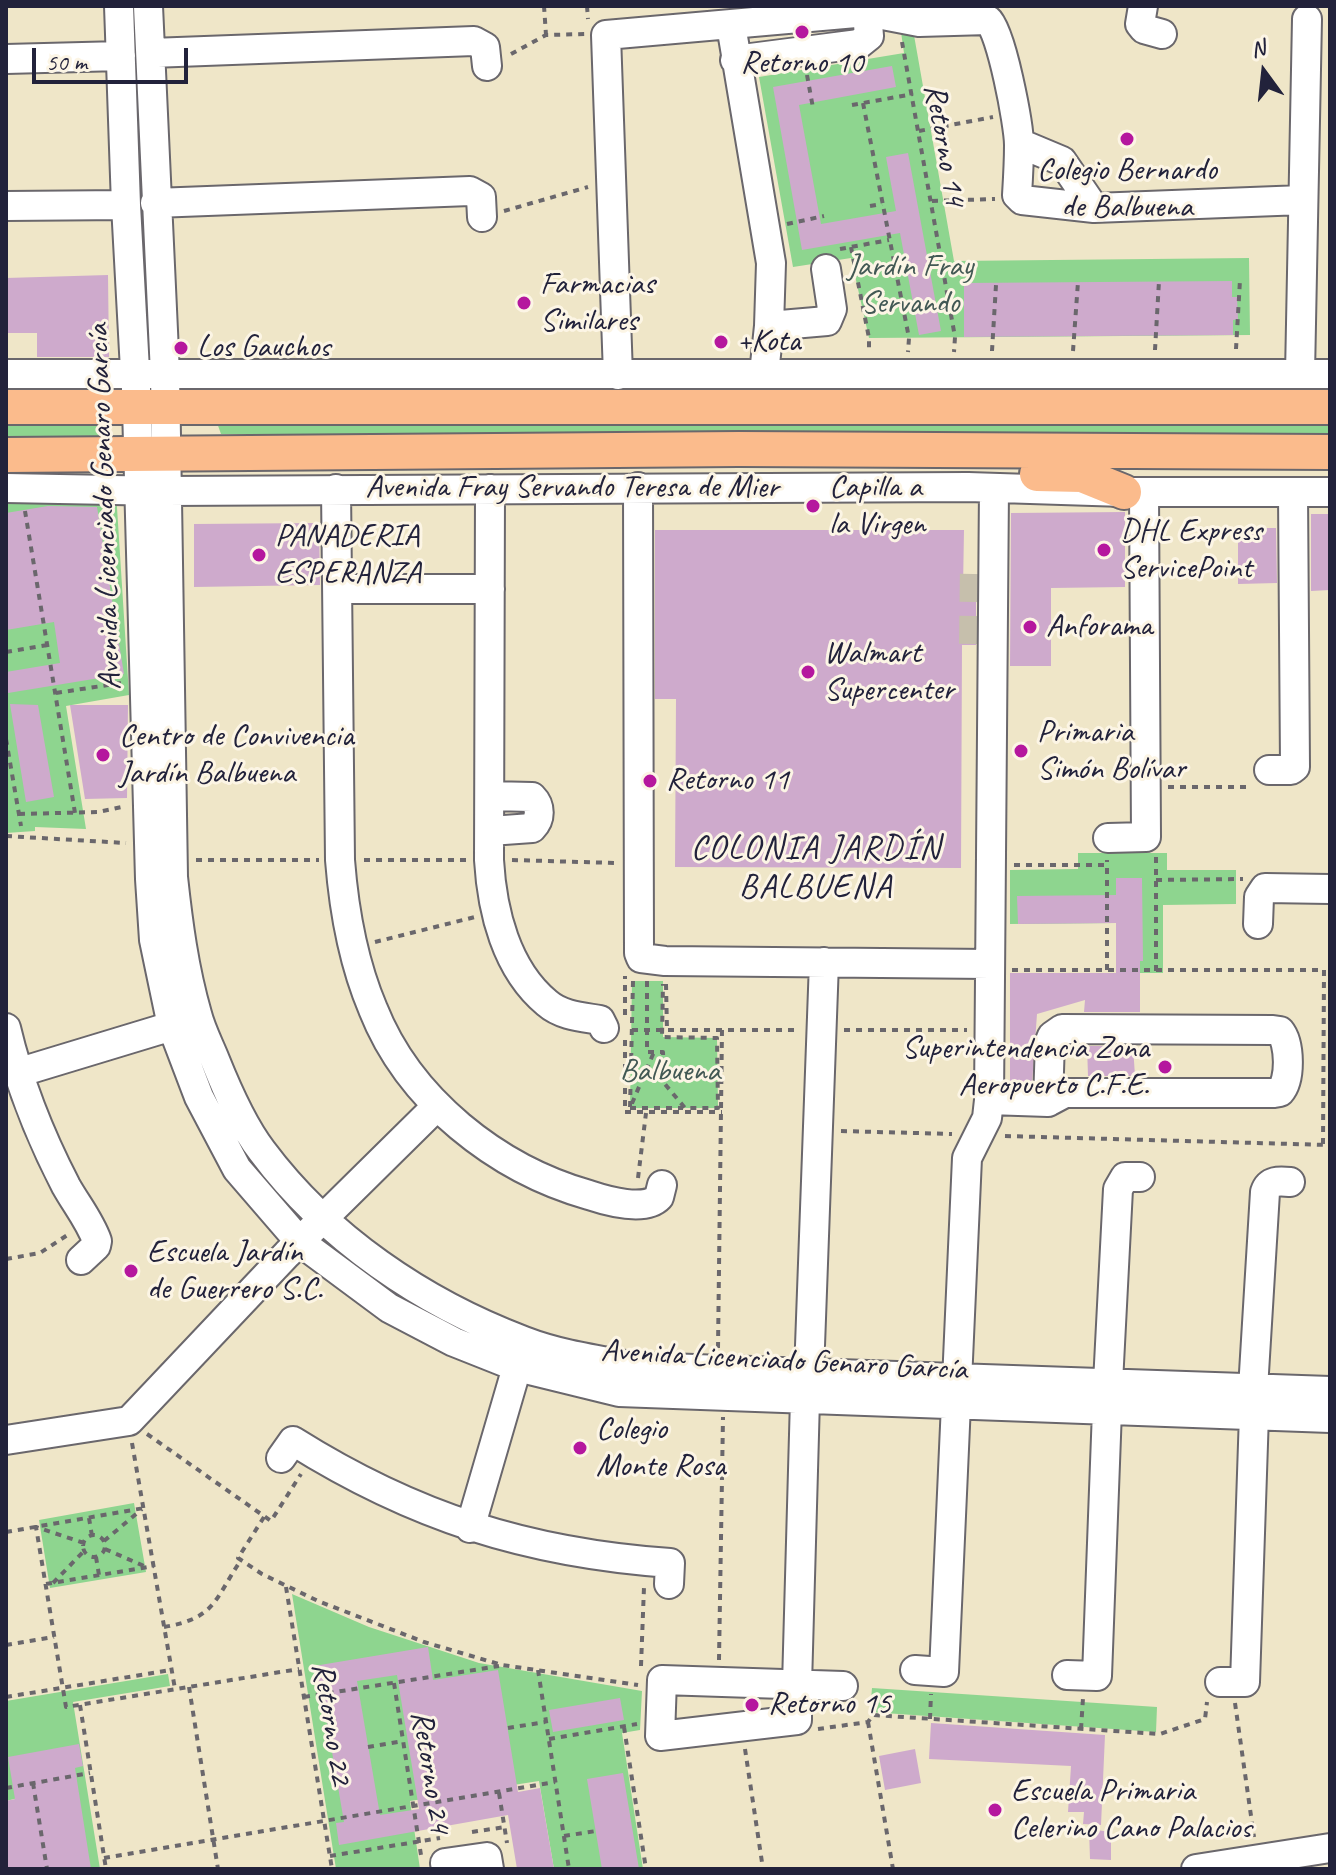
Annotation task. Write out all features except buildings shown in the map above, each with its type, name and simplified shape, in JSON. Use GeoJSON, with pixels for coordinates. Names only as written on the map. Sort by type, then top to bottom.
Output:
{"type":"FeatureCollection","features":[{"type":"Feature","properties":{"kind":"main road"},"geometry":{"type":"LineString","coordinates":[[6,407],[151,391],[1330,407]]}},
{"type":"Feature","properties":{"kind":"main road"},"geometry":{"type":"LineString","coordinates":[[739,449],[844,471],[1082,475],[1134,492]]}},
{"type":"Feature","properties":{"kind":"main road","name":"Avenida Fray Servando Teresa de Mier"},"geometry":{"type":"LineString","coordinates":[[6,455],[739,449],[1330,452]]}},
{"type":"Feature","properties":{"kind":"street","name":"Avenida Licenciado Genaro García"},"geometry":{"type":"LineString","coordinates":[[119,6],[126,205],[151,391]]}},
{"type":"Feature","properties":{"kind":"street","name":"Avenida Licenciado Genaro García"},"geometry":{"type":"LineString","coordinates":[[148,6],[155,203],[151,391],[161,842],[154,940],[172,1026],[199,1097],[237,1169],[300,1242],[389,1308],[454,1342],[517,1367],[619,1392],[672,1381],[957,1390],[1254,1402],[1330,1418]]}},
{"type":"Feature","properties":{"kind":"street"},"geometry":{"type":"LineString","coordinates":[[1143,6],[1140,24],[1144,29],[1162,34]]}},
{"type":"Feature","properties":{"kind":"street"},"geometry":{"type":"LineString","coordinates":[[735,60],[865,42],[869,30],[867,12]]}},
{"type":"Feature","properties":{"kind":"street"},"geometry":{"type":"LineString","coordinates":[[618,375],[606,35],[867,12],[919,22],[988,20],[997,32],[1015,113],[1019,143],[1017,195],[1029,202],[1094,208],[1303,200]]}},
{"type":"Feature","properties":{"kind":"street"},"geometry":{"type":"LineString","coordinates":[[1300,374],[1307,19]]}},
{"type":"Feature","properties":{"kind":"street"},"geometry":{"type":"LineString","coordinates":[[731,25],[771,263],[764,374]]}},
{"type":"Feature","properties":{"kind":"street"},"geometry":{"type":"LineString","coordinates":[[151,53],[474,41],[485,47],[487,66]]}},
{"type":"Feature","properties":{"kind":"street"},"geometry":{"type":"LineString","coordinates":[[6,59],[121,56]]}},
{"type":"Feature","properties":{"kind":"street"},"geometry":{"type":"LineString","coordinates":[[1019,143],[1062,161],[1094,208]]}},
{"type":"Feature","properties":{"kind":"street"},"geometry":{"type":"LineString","coordinates":[[155,203],[470,191],[481,197],[482,217]]}},
{"type":"Feature","properties":{"kind":"street"},"geometry":{"type":"LineString","coordinates":[[6,206],[126,205]]}},
{"type":"Feature","properties":{"kind":"street"},"geometry":{"type":"LineString","coordinates":[[769,326],[827,321],[832,309],[826,269]]}},
{"type":"Feature","properties":{"kind":"street"},"geometry":{"type":"LineString","coordinates":[[6,374],[151,391],[618,375],[1330,374]]}},
{"type":"Feature","properties":{"kind":"street"},"geometry":{"type":"LineString","coordinates":[[638,487],[639,863],[656,965],[824,962],[990,964]]}},
{"type":"Feature","properties":{"kind":"street","name":"Avenida Fray Servando Teresa de Mier"},"geometry":{"type":"LineString","coordinates":[[14,489],[153,491],[638,487],[1330,492]]}},
{"type":"Feature","properties":{"kind":"street"},"geometry":{"type":"LineString","coordinates":[[974,563],[973,494],[981,488]]}},
{"type":"Feature","properties":{"kind":"street"},"geometry":{"type":"LineString","coordinates":[[915,1670],[944,1672],[967,1158],[987,1118],[989,1100],[992,773],[981,488]]}},
{"type":"Feature","properties":{"kind":"street"},"geometry":{"type":"LineString","coordinates":[[336,489],[340,860],[343,897],[353,947],[373,1011],[410,1073],[437,1106],[510,1162],[539,1178],[602,1199],[655,1202],[662,1185]]}},
{"type":"Feature","properties":{"kind":"street"},"geometry":{"type":"LineString","coordinates":[[490,489],[489,860],[495,912],[516,964],[548,1004],[572,1016],[600,1020],[620,1029]]}},
{"type":"Feature","properties":{"kind":"street","name":"Avenida Licenciado Genaro García"},"geometry":{"type":"LineString","coordinates":[[153,491],[146,680],[148,802],[161,842],[197,1016],[219,1070],[260,1150],[322,1220],[408,1284],[457,1312],[526,1342],[637,1367],[672,1381]]}},
{"type":"Feature","properties":{"kind":"street"},"geometry":{"type":"LineString","coordinates":[[1108,852],[1146,837],[1134,492]]}},
{"type":"Feature","properties":{"kind":"street"},"geometry":{"type":"LineString","coordinates":[[1269,770],[1291,770],[1295,767],[1293,493]]}},
{"type":"Feature","properties":{"kind":"street"},"geometry":{"type":"LineString","coordinates":[[338,589],[490,589]]}},
{"type":"Feature","properties":{"kind":"street"},"geometry":{"type":"LineString","coordinates":[[973,644],[973,716],[992,773]]}},
{"type":"Feature","properties":{"kind":"street"},"geometry":{"type":"LineString","coordinates":[[490,796],[532,797],[539,808],[537,823],[532,828],[490,831]]}},
{"type":"Feature","properties":{"kind":"street"},"geometry":{"type":"LineString","coordinates":[[1258,924],[1261,891],[1271,888],[1330,889]]}},
{"type":"Feature","properties":{"kind":"street"},"geometry":{"type":"LineString","coordinates":[[824,962],[807,1386],[797,1685],[797,1720],[660,1736],[662,1680],[797,1685],[843,1686]]}},
{"type":"Feature","properties":{"kind":"street"},"geometry":{"type":"LineString","coordinates":[[17,1073],[172,1026]]}},
{"type":"Feature","properties":{"kind":"street"},"geometry":{"type":"LineString","coordinates":[[6,1028],[17,1073],[66,1186],[95,1235],[96,1246],[81,1260]]}},
{"type":"Feature","properties":{"kind":"street"},"geometry":{"type":"LineString","coordinates":[[989,1100],[1048,1102],[1065,1093],[1280,1092],[1287,1081],[1284,1036],[1273,1030],[1062,1029],[1050,1041],[1048,1102]]}},
{"type":"Feature","properties":{"kind":"street"},"geometry":{"type":"LineString","coordinates":[[6,1440],[129,1421],[300,1242],[437,1106]]}},
{"type":"Feature","properties":{"kind":"street"},"geometry":{"type":"LineString","coordinates":[[1075,1676],[1097,1676],[1118,1189],[1119,1182],[1125,1177],[1140,1177]]}},
{"type":"Feature","properties":{"kind":"street"},"geometry":{"type":"LineString","coordinates":[[1226,1682],[1245,1682],[1254,1402],[1265,1192],[1273,1182],[1290,1182]]}},
{"type":"Feature","properties":{"kind":"street"},"geometry":{"type":"LineString","coordinates":[[470,1528],[517,1367]]}},
{"type":"Feature","properties":{"kind":"street","name":"Avenida Licenciado Genaro García"},"geometry":{"type":"LineString","coordinates":[[1254,1402],[1330,1391]]}},
{"type":"Feature","properties":{"kind":"street"},"geometry":{"type":"LineString","coordinates":[[281,1458],[293,1441],[410,1504],[470,1528],[545,1547],[670,1563],[669,1584]]}},
{"type":"Feature","properties":{"kind":"street"},"geometry":{"type":"LineString","coordinates":[[1196,1869],[1326,1851]]}},
{"type":"Feature","properties":{"kind":"street"},"geometry":{"type":"LineString","coordinates":[[434,1863],[487,1857],[499,1861]]}},
{"type":"Feature","properties":{"kind":"path"},"geometry":{"type":"LineString","coordinates":[[544,6],[546,35]]}},
{"type":"Feature","properties":{"kind":"path","name":"Retorno 14"},"geometry":{"type":"LineString","coordinates":[[898,19],[955,337],[952,375]]}},
{"type":"Feature","properties":{"kind":"path"},"geometry":{"type":"LineString","coordinates":[[487,66],[546,35],[606,35]]}},
{"type":"Feature","properties":{"kind":"path"},"geometry":{"type":"LineString","coordinates":[[802,52],[813,108]]}},
{"type":"Feature","properties":{"kind":"path"},"geometry":{"type":"LineString","coordinates":[[852,105],[913,94]]}},
{"type":"Feature","properties":{"kind":"path"},"geometry":{"type":"LineString","coordinates":[[863,103],[909,338],[907,374]]}},
{"type":"Feature","properties":{"kind":"path"},"geometry":{"type":"LineString","coordinates":[[919,131],[1015,113]]}},
{"type":"Feature","properties":{"kind":"path"},"geometry":{"type":"LineString","coordinates":[[482,217],[611,182]]}},
{"type":"Feature","properties":{"kind":"path"},"geometry":{"type":"LineString","coordinates":[[931,201],[989,200],[1017,195]]}},
{"type":"Feature","properties":{"kind":"path"},"geometry":{"type":"LineString","coordinates":[[870,206],[882,204]]}},
{"type":"Feature","properties":{"kind":"path"},"geometry":{"type":"LineString","coordinates":[[766,229],[824,216]]}},
{"type":"Feature","properties":{"kind":"path"},"geometry":{"type":"LineString","coordinates":[[851,247],[869,338],[868,375]]}},
{"type":"Feature","properties":{"kind":"path"},"geometry":{"type":"LineString","coordinates":[[1235,374],[1240,280]]}},
{"type":"Feature","properties":{"kind":"path"},"geometry":{"type":"LineString","coordinates":[[1153,374],[1159,281]]}},
{"type":"Feature","properties":{"kind":"path"},"geometry":{"type":"LineString","coordinates":[[1072,374],[1078,282]]}},
{"type":"Feature","properties":{"kind":"path"},"geometry":{"type":"LineString","coordinates":[[990,374],[996,285]]}},
{"type":"Feature","properties":{"kind":"path"},"geometry":{"type":"LineString","coordinates":[[14,489],[48,645],[75,813]]}},
{"type":"Feature","properties":{"kind":"path"},"geometry":{"type":"LineString","coordinates":[[6,652],[48,645]]}},
{"type":"Feature","properties":{"kind":"path"},"geometry":{"type":"LineString","coordinates":[[56,693],[146,680]]}},
{"type":"Feature","properties":{"kind":"path"},"geometry":{"type":"LineString","coordinates":[[6,739],[21,826]]}},
{"type":"Feature","properties":{"kind":"path"},"geometry":{"type":"LineString","coordinates":[[1146,787],[1268,787],[1269,770]]}},
{"type":"Feature","properties":{"kind":"path"},"geometry":{"type":"LineString","coordinates":[[19,814],[98,812],[148,802]]}},
{"type":"Feature","properties":{"kind":"path"},"geometry":{"type":"LineString","coordinates":[[6,836],[161,842],[340,860],[639,863]]}},
{"type":"Feature","properties":{"kind":"path"},"geometry":{"type":"LineString","coordinates":[[990,964],[1011,970],[1156,971],[1156,838],[1146,837]]}},
{"type":"Feature","properties":{"kind":"path"},"geometry":{"type":"LineString","coordinates":[[991,866],[1108,852],[1107,970]]}},
{"type":"Feature","properties":{"kind":"path"},"geometry":{"type":"LineString","coordinates":[[1156,880],[1246,879],[1261,891]]}},
{"type":"Feature","properties":{"kind":"path"},"geometry":{"type":"LineString","coordinates":[[353,947],[495,912]]}},
{"type":"Feature","properties":{"kind":"path"},"geometry":{"type":"LineString","coordinates":[[656,965],[625,971],[620,1029],[625,1112],[722,1112]]}},
{"type":"Feature","properties":{"kind":"path"},"geometry":{"type":"LineString","coordinates":[[630,1108],[718,1108],[717,1038],[662,1037],[665,1030],[656,965]]}},
{"type":"Feature","properties":{"kind":"path"},"geometry":{"type":"LineString","coordinates":[[656,965],[665,1030]]}},
{"type":"Feature","properties":{"kind":"path"},"geometry":{"type":"LineString","coordinates":[[630,1108],[620,1029],[632,981],[647,981],[647,1052],[663,1052],[664,1083],[685,1108]]}},
{"type":"Feature","properties":{"kind":"path"},"geometry":{"type":"LineString","coordinates":[[620,1029],[990,1030]]}},
{"type":"Feature","properties":{"kind":"path"},"geometry":{"type":"LineString","coordinates":[[719,1342],[722,1030]]}},
{"type":"Feature","properties":{"kind":"path"},"geometry":{"type":"LineString","coordinates":[[630,1108],[654,1052]]}},
{"type":"Feature","properties":{"kind":"path"},"geometry":{"type":"LineString","coordinates":[[664,1071],[718,1073]]}},
{"type":"Feature","properties":{"kind":"path"},"geometry":{"type":"LineString","coordinates":[[635,1203],[646,1113]]}},
{"type":"Feature","properties":{"kind":"path"},"geometry":{"type":"LineString","coordinates":[[819,1130],[1330,1145]]}},
{"type":"Feature","properties":{"kind":"path"},"geometry":{"type":"LineString","coordinates":[[6,1259],[40,1253],[73,1231],[81,1260]]}},
{"type":"Feature","properties":{"kind":"path"},"geometry":{"type":"LineString","coordinates":[[719,1660],[723,1414]]}},
{"type":"Feature","properties":{"kind":"path"},"geometry":{"type":"LineString","coordinates":[[129,1421],[175,1689]]}},
{"type":"Feature","properties":{"kind":"path"},"geometry":{"type":"LineString","coordinates":[[129,1421],[271,1521],[313,1454]]}},
{"type":"Feature","properties":{"kind":"path"},"geometry":{"type":"LineString","coordinates":[[6,1532],[144,1508]]}},
{"type":"Feature","properties":{"kind":"path"},"geometry":{"type":"LineString","coordinates":[[104,1541],[144,1508]]}},
{"type":"Feature","properties":{"kind":"path"},"geometry":{"type":"LineString","coordinates":[[164,1627],[186,1624],[203,1615],[264,1517]]}},
{"type":"Feature","properties":{"kind":"path"},"geometry":{"type":"LineString","coordinates":[[89,1518],[92,1536]]}},
{"type":"Feature","properties":{"kind":"path"},"geometry":{"type":"LineString","coordinates":[[36,1527],[84,1543]]}},
{"type":"Feature","properties":{"kind":"path"},"geometry":{"type":"LineString","coordinates":[[36,1527],[66,1707],[299,1669]]}},
{"type":"Feature","properties":{"kind":"path"},"geometry":{"type":"LineString","coordinates":[[92,1536],[104,1541]]}},
{"type":"Feature","properties":{"kind":"path"},"geometry":{"type":"LineString","coordinates":[[53,1583],[84,1551],[84,1543],[92,1536]]}},
{"type":"Feature","properties":{"kind":"path"},"geometry":{"type":"LineString","coordinates":[[104,1541],[105,1549]]}},
{"type":"Feature","properties":{"kind":"path"},"geometry":{"type":"LineString","coordinates":[[96,1557],[105,1549]]}},
{"type":"Feature","properties":{"kind":"path"},"geometry":{"type":"LineString","coordinates":[[105,1549],[146,1567]]}},
{"type":"Feature","properties":{"kind":"path"},"geometry":{"type":"LineString","coordinates":[[84,1551],[96,1557]]}},
{"type":"Feature","properties":{"kind":"path"},"geometry":{"type":"LineString","coordinates":[[96,1557],[99,1575]]}},
{"type":"Feature","properties":{"kind":"path"},"geometry":{"type":"LineString","coordinates":[[239,1559],[286,1586],[370,1623],[502,1665],[640,1685],[639,1698]]}},
{"type":"Feature","properties":{"kind":"path"},"geometry":{"type":"LineString","coordinates":[[641,1670],[645,1561]]}},
{"type":"Feature","properties":{"kind":"path"},"geometry":{"type":"LineString","coordinates":[[45,1585],[154,1566]]}},
{"type":"Feature","properties":{"kind":"path","name":"Retorno 22"},"geometry":{"type":"LineString","coordinates":[[286,1586],[332,1869]]}},
{"type":"Feature","properties":{"kind":"path"},"geometry":{"type":"LineString","coordinates":[[6,1645],[54,1637]]}},
{"type":"Feature","properties":{"kind":"path"},"geometry":{"type":"LineString","coordinates":[[304,1697],[502,1665]]}},
{"type":"Feature","properties":{"kind":"path"},"geometry":{"type":"LineString","coordinates":[[6,1697],[171,1670]]}},
{"type":"Feature","properties":{"kind":"path"},"geometry":{"type":"LineString","coordinates":[[538,1670],[569,1869]]}},
{"type":"Feature","properties":{"kind":"path"},"geometry":{"type":"LineString","coordinates":[[1075,1676],[1081,1729]]}},
{"type":"Feature","properties":{"kind":"path"},"geometry":{"type":"LineString","coordinates":[[893,1869],[868,1722],[873,1715],[1160,1734],[1205,1719],[1207,1693],[1226,1682],[1257,1859]]}},
{"type":"Feature","properties":{"kind":"path","name":"Retorno 24"},"geometry":{"type":"LineString","coordinates":[[394,1683],[414,1806],[434,1863]]}},
{"type":"Feature","properties":{"kind":"path"},"geometry":{"type":"LineString","coordinates":[[189,1687],[218,1869]]}},
{"type":"Feature","properties":{"kind":"path"},"geometry":{"type":"LineString","coordinates":[[80,1704],[106,1869]]}},
{"type":"Feature","properties":{"kind":"path"},"geometry":{"type":"LineString","coordinates":[[549,1739],[637,1724],[638,1711]]}},
{"type":"Feature","properties":{"kind":"path"},"geometry":{"type":"LineString","coordinates":[[508,1728],[546,1722]]}},
{"type":"Feature","properties":{"kind":"path"},"geometry":{"type":"LineString","coordinates":[[624,1727],[646,1869]]}},
{"type":"Feature","properties":{"kind":"path"},"geometry":{"type":"LineString","coordinates":[[742,1727],[763,1869]]}},
{"type":"Feature","properties":{"kind":"path"},"geometry":{"type":"LineString","coordinates":[[368,1747],[403,1741]]}},
{"type":"Feature","properties":{"kind":"path"},"geometry":{"type":"LineString","coordinates":[[6,1788],[90,1773]]}},
{"type":"Feature","properties":{"kind":"path"},"geometry":{"type":"LineString","coordinates":[[104,1858],[555,1782]]}},
{"type":"Feature","properties":{"kind":"path"},"geometry":{"type":"LineString","coordinates":[[33,1783],[47,1869]]}},
{"type":"Feature","properties":{"kind":"path","name":"Retorno 24"},"geometry":{"type":"LineString","coordinates":[[499,1791],[499,1861]]}},
{"type":"Feature","properties":{"kind":"path"},"geometry":{"type":"LineString","coordinates":[[463,1834],[505,1827]]}},
{"type":"Feature","properties":{"kind":"path"},"geometry":{"type":"LineString","coordinates":[[564,1836],[596,1831]]}},
{"type":"Feature","properties":{"kind":"path"},"geometry":{"type":"LineString","coordinates":[[330,1856],[449,1836]]}},
{"type":"Feature","properties":{"kind":"green space","name":"Jardín Fray Servando"},"geometry":{"type":"Polygon","coordinates":[[[912,24],[954,261],[1249,258],[1250,335],[869,338],[851,258],[793,267],[759,77],[904,53],[900,25],[912,24]]]}},
{"type":"Feature","properties":{"kind":"green space"},"geometry":{"type":"Polygon","coordinates":[[[1330,419],[1330,437],[221,434],[216,420],[1330,419]]]}},
{"type":"Feature","properties":{"kind":"green space"},"geometry":{"type":"Polygon","coordinates":[[[6,423],[99,423],[103,433],[97,438],[6,438],[6,423]]]}},
{"type":"Feature","properties":{"kind":"green space"},"geometry":{"type":"Polygon","coordinates":[[[116,492],[129,695],[66,706],[86,829],[35,827],[35,831],[6,833],[6,497],[116,492]]]}},
{"type":"Feature","properties":{"kind":"green space"},"geometry":{"type":"Polygon","coordinates":[[[1078,853],[1167,853],[1167,870],[1236,870],[1236,904],[1163,905],[1163,973],[1116,973],[1116,923],[1010,924],[1010,870],[1078,869],[1078,853]]]}},
{"type":"Feature","properties":{"kind":"green space","name":"Balbuena"},"geometry":{"type":"Polygon","coordinates":[[[632,981],[663,981],[663,1037],[717,1038],[718,1108],[630,1108],[632,981]]]}},
{"type":"Feature","properties":{"kind":"green space"},"geometry":{"type":"Polygon","coordinates":[[[134,1503],[146,1572],[50,1588],[39,1520],[134,1503]]]}},
{"type":"Feature","properties":{"kind":"green space"},"geometry":{"type":"Polygon","coordinates":[[[292,1594],[369,1627],[479,1663],[642,1691],[640,1730],[622,1733],[643,1869],[554,1869],[539,1781],[410,1801],[420,1869],[336,1869],[292,1594]]]}},
{"type":"Feature","properties":{"kind":"green space"},"geometry":{"type":"Polygon","coordinates":[[[168,1674],[170,1686],[73,1702],[100,1869],[32,1869],[18,1798],[6,1801],[6,1701],[168,1674]]]}},
{"type":"Feature","properties":{"kind":"green space"},"geometry":{"type":"Polygon","coordinates":[[[872,1688],[1157,1707],[1156,1732],[870,1712],[872,1688]]]}},
{"type":"Feature","properties":{"kind":"tunnel"},"geometry":{"type":"LineString","coordinates":[[973,644],[974,563]]}},
{"type":"Feature","properties":{"kind":"place","name":"Retorno 10"},"geometry":{"type":"Point","coordinates":[802,32]}},
{"type":"Feature","properties":{"kind":"place","name":"Colegio Bernardo de Balbuena"},"geometry":{"type":"Point","coordinates":[1127,139]}},
{"type":"Feature","properties":{"kind":"place","name":"Farmacias Similares"},"geometry":{"type":"Point","coordinates":[524,303]}},
{"type":"Feature","properties":{"kind":"place","name":"+Kota"},"geometry":{"type":"Point","coordinates":[721,342]}},
{"type":"Feature","properties":{"kind":"place","name":"Los Gauchos"},"geometry":{"type":"Point","coordinates":[181,348]}},
{"type":"Feature","properties":{"kind":"place","name":"Capilla a la Virgen"},"geometry":{"type":"Point","coordinates":[813,506]}},
{"type":"Feature","properties":{"kind":"place","name":"DHL Express ServicePoint"},"geometry":{"type":"Point","coordinates":[1104,550]}},
{"type":"Feature","properties":{"kind":"place","name":"PANADERIA ESPERANZA"},"geometry":{"type":"Point","coordinates":[259,555]}},
{"type":"Feature","properties":{"kind":"place","name":"Anforama"},"geometry":{"type":"Point","coordinates":[1030,627]}},
{"type":"Feature","properties":{"kind":"place","name":"Walmart Supercenter"},"geometry":{"type":"Point","coordinates":[808,672]}},
{"type":"Feature","properties":{"kind":"place","name":"Primaria Simón Bolívar"},"geometry":{"type":"Point","coordinates":[1021,751]}},
{"type":"Feature","properties":{"kind":"place","name":"Centro de Convivencia Jardín Balbuena"},"geometry":{"type":"Point","coordinates":[103,755]}},
{"type":"Feature","properties":{"kind":"place","name":"Retorno 11"},"geometry":{"type":"Point","coordinates":[650,781]}},
{"type":"Feature","properties":{"kind":"place","name":"Superintendencia Zona Aeropuerto C.F.E."},"geometry":{"type":"Point","coordinates":[1165,1067]}},
{"type":"Feature","properties":{"kind":"place","name":"Escuela Jardín de Guerrero S.C."},"geometry":{"type":"Point","coordinates":[131,1271]}},
{"type":"Feature","properties":{"kind":"place","name":"Colegio Monte Rosa"},"geometry":{"type":"Point","coordinates":[580,1448]}},
{"type":"Feature","properties":{"kind":"place","name":"Retorno 15"},"geometry":{"type":"Point","coordinates":[752,1705]}},
{"type":"Feature","properties":{"kind":"place","name":"Escuela Primaria Celerino Cano Palacios"},"geometry":{"type":"Point","coordinates":[995,1810]}},
{"type":"Feature","properties":{"kind":"district","name":"COLONIA JARDÍN BALBUENA"},"geometry":{"type":"Point","coordinates":[816,868]}}]}
